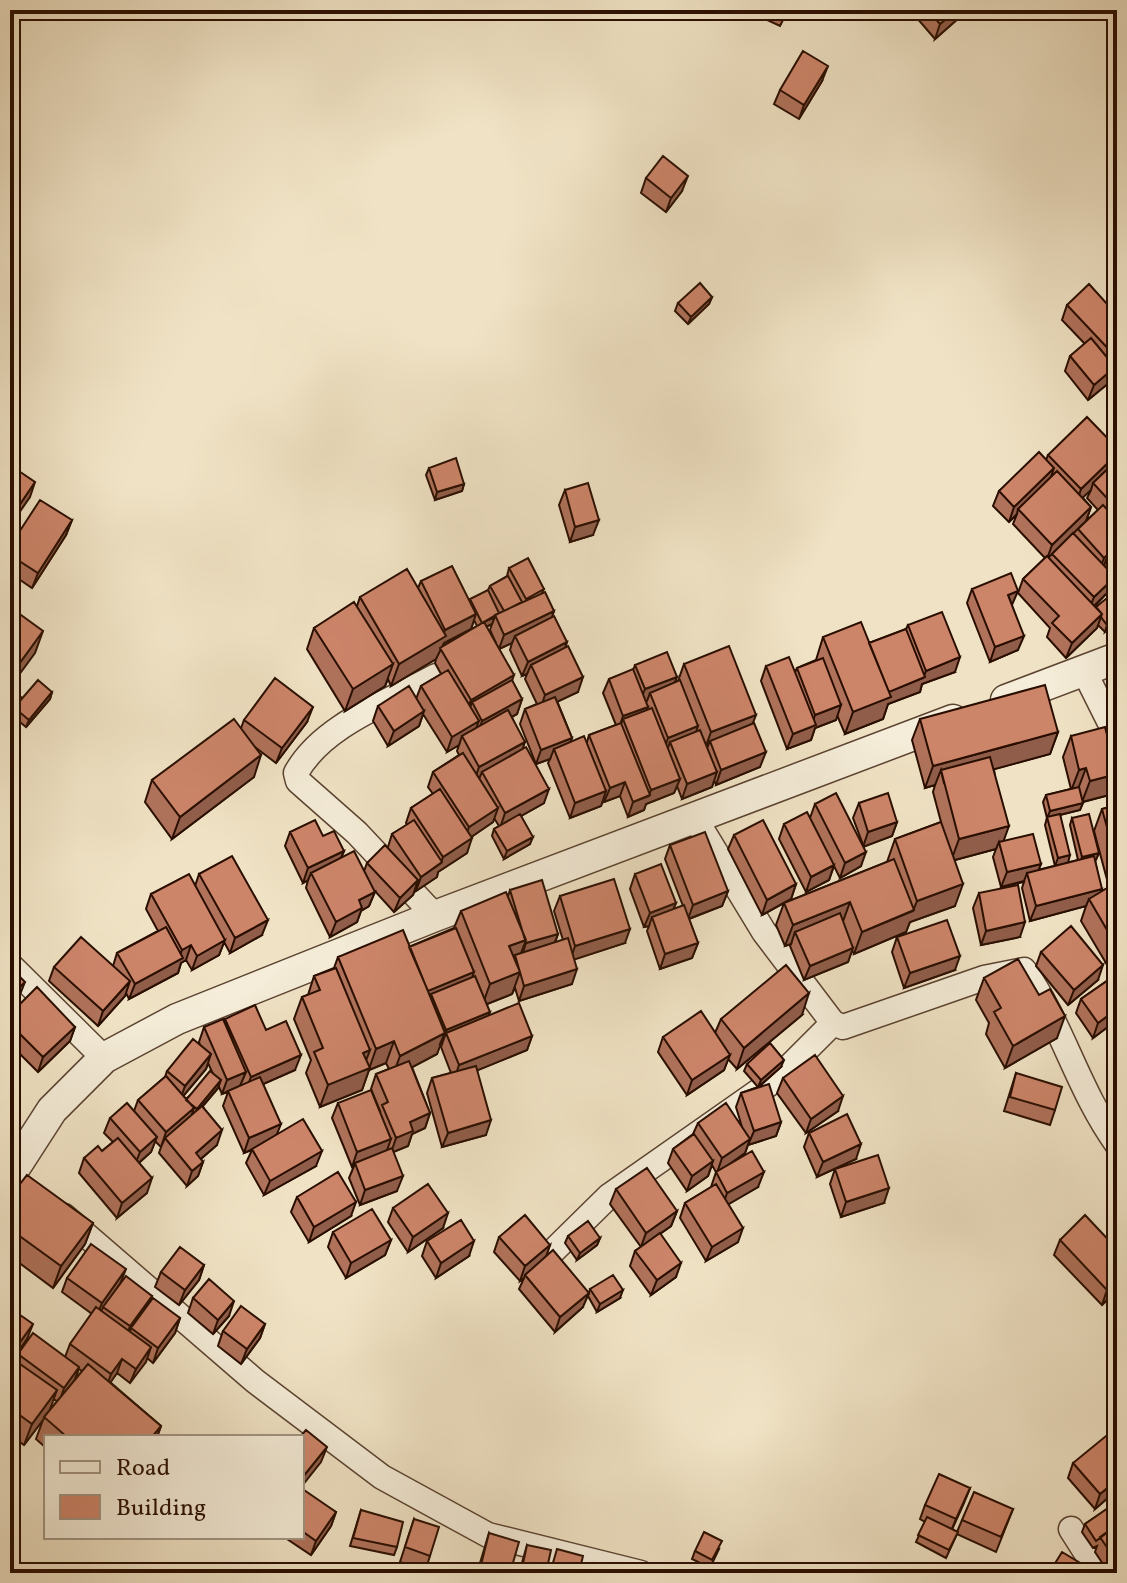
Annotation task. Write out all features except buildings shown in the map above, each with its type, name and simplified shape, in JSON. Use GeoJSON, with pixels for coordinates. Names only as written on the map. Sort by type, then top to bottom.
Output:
{"type":"FeatureCollection","features":[{"type":"Feature","properties":{"kind":"street"},"geometry":{"type":"LineString","coordinates":[[641,1573],[488,1535],[382,1477],[255,1381],[11,1173],[52,1110],[104,1058],[177,1019],[435,916],[696,820],[1117,658]]}},
{"type":"Feature","properties":{"kind":"street"},"geometry":{"type":"LineString","coordinates":[[1084,671],[1117,737]]}},
{"type":"Feature","properties":{"kind":"street"},"geometry":{"type":"LineString","coordinates":[[435,916],[357,833],[298,781],[296,773],[319,745],[344,727],[436,676]]}},
{"type":"Feature","properties":{"kind":"street"},"geometry":{"type":"LineString","coordinates":[[696,820],[764,932],[833,1023],[843,1027],[984,978],[1024,970],[1043,1000],[1097,1116],[1117,1144]]}},
{"type":"Feature","properties":{"kind":"street"},"geometry":{"type":"LineString","coordinates":[[10,965],[104,1058]]}},
{"type":"Feature","properties":{"kind":"street"},"geometry":{"type":"LineString","coordinates":[[548,1256],[609,1196],[779,1077],[833,1023]]}},
{"type":"Feature","properties":{"kind":"street"},"geometry":{"type":"LineString","coordinates":[[1071,1529],[1099,1573]]}}]}
